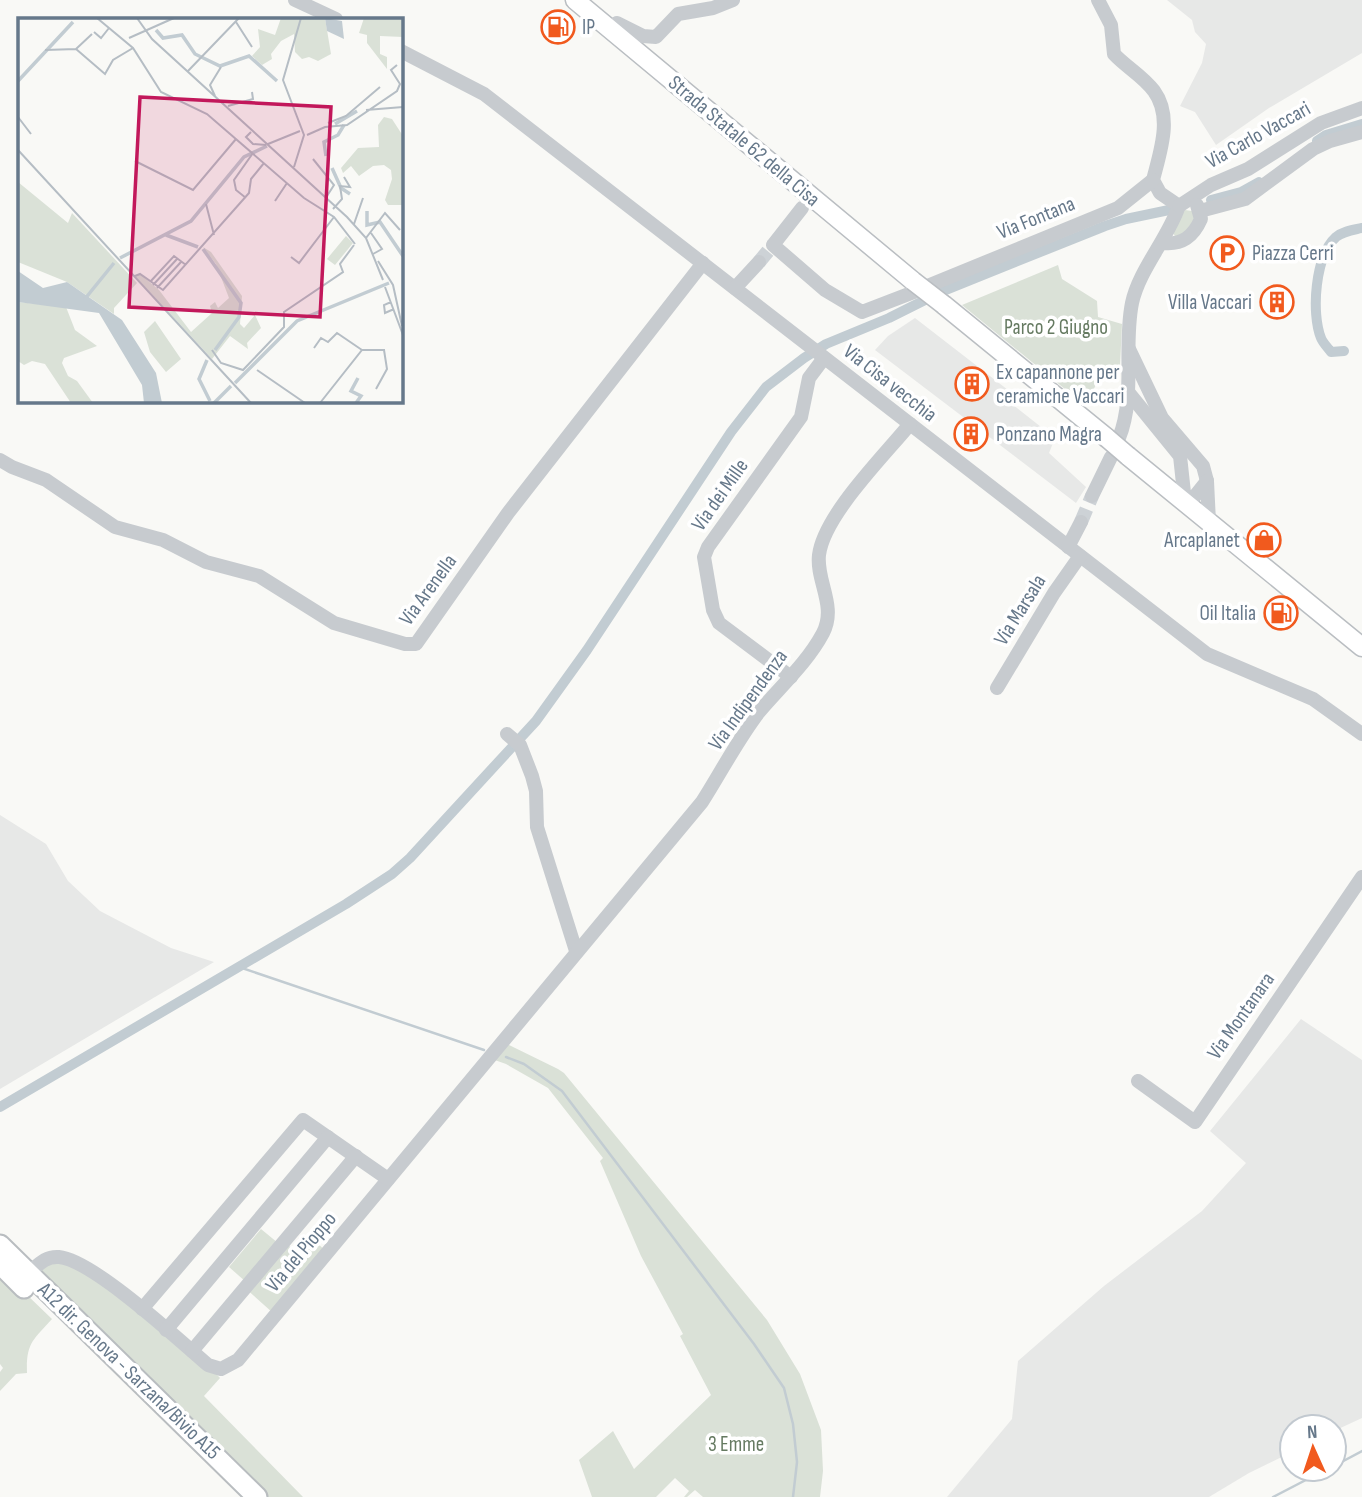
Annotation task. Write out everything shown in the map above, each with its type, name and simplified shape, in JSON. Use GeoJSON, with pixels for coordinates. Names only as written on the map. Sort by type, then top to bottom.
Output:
{"type":"FeatureCollection","features":[{"type":"Feature","properties":{"kind":"highway","name":"A12 dir. Genova - Sarzana/Bivio A15"},"geometry":{"type":"LineString","coordinates":[[0,1245],[257,1497]]}},
{"type":"Feature","properties":{"kind":"highway"},"geometry":{"type":"LineString","coordinates":[[0,1264],[239,1497]]}},
{"type":"Feature","properties":{"kind":"main road","name":"Strada Statale 62 della Cisa"},"geometry":{"type":"LineString","coordinates":[[575,0],[919,286],[1116,435]]}},
{"type":"Feature","properties":{"kind":"main road"},"geometry":{"type":"LineString","coordinates":[[1116,435],[1120,456],[1185,502],[1362,648]]}},
{"type":"Feature","properties":{"kind":"street"},"geometry":{"type":"LineString","coordinates":[[295,0],[334,18]]}},
{"type":"Feature","properties":{"kind":"street"},"geometry":{"type":"LineString","coordinates":[[612,31],[618,23],[643,36],[656,37],[678,14],[713,8],[733,0]]}},
{"type":"Feature","properties":{"kind":"street"},"geometry":{"type":"LineString","coordinates":[[1098,0],[1111,24],[1114,54],[1149,85],[1160,104],[1164,132],[1153,180],[1160,193],[1179,206],[1163,243],[1135,291],[1130,312],[1128,392],[1116,435]]}},
{"type":"Feature","properties":{"kind":"street","name":"Via Cisa vecchia"},"geometry":{"type":"LineString","coordinates":[[402,52],[484,94],[1206,654],[1313,699],[1362,734]]}},
{"type":"Feature","properties":{"kind":"street","name":"Via Carlo Vaccari"},"geometry":{"type":"LineString","coordinates":[[1179,206],[1211,186],[1248,169],[1321,122],[1362,108]]}},
{"type":"Feature","properties":{"kind":"street"},"geometry":{"type":"LineString","coordinates":[[1200,211],[1245,199],[1313,149],[1362,132]]}},
{"type":"Feature","properties":{"kind":"street","name":"Via Fontana"},"geometry":{"type":"LineString","coordinates":[[802,208],[773,245],[825,290],[862,312],[919,286],[1118,208],[1153,180]]}},
{"type":"Feature","properties":{"kind":"street"},"geometry":{"type":"LineString","coordinates":[[1163,243],[1173,244],[1192,236],[1201,219],[1200,211],[1192,197]]}},
{"type":"Feature","properties":{"kind":"street"},"geometry":{"type":"LineString","coordinates":[[735,288],[759,261]]}},
{"type":"Feature","properties":{"kind":"street","name":"Via Arenella"},"geometry":{"type":"LineString","coordinates":[[0,460],[46,480],[115,527],[163,540],[206,562],[259,576],[334,623],[405,644],[416,644],[508,513],[703,263]]}},
{"type":"Feature","properties":{"kind":"street"},"geometry":{"type":"LineString","coordinates":[[1128,347],[1162,418],[1203,466],[1207,481],[1209,522]]}},
{"type":"Feature","properties":{"kind":"street","name":"Via dei Mille"},"geometry":{"type":"LineString","coordinates":[[791,677],[719,623],[713,610],[704,557],[708,547],[800,417],[808,378],[817,352]]}},
{"type":"Feature","properties":{"kind":"street"},"geometry":{"type":"LineString","coordinates":[[1128,392],[1149,390]]}},
{"type":"Feature","properties":{"kind":"street"},"geometry":{"type":"LineString","coordinates":[[1128,392],[1180,456],[1185,502],[1195,496],[1207,481]]}},
{"type":"Feature","properties":{"kind":"street"},"geometry":{"type":"LineString","coordinates":[[1116,435],[1137,423],[1162,434]]}},
{"type":"Feature","properties":{"kind":"street","name":"Via Indipendenza"},"geometry":{"type":"LineString","coordinates":[[555,977],[702,802],[759,713],[791,677],[824,631],[827,598],[818,564],[819,551],[828,528],[837,513],[910,424]]}},
{"type":"Feature","properties":{"kind":"street"},"geometry":{"type":"LineString","coordinates":[[1091,496],[1120,456]]}},
{"type":"Feature","properties":{"kind":"street"},"geometry":{"type":"LineString","coordinates":[[1161,483],[1182,473]]}},
{"type":"Feature","properties":{"kind":"street"},"geometry":{"type":"LineString","coordinates":[[1068,547],[1081,522]]}},
{"type":"Feature","properties":{"kind":"street","name":"Via Marsala"},"geometry":{"type":"LineString","coordinates":[[997,688],[1054,593],[1080,556]]}},
{"type":"Feature","properties":{"kind":"street"},"geometry":{"type":"LineString","coordinates":[[513,739],[536,791],[537,827],[576,951]]}},
{"type":"Feature","properties":{"kind":"street","name":"Via Montanara"},"geometry":{"type":"LineString","coordinates":[[1138,1081],[1195,1122],[1362,877]]}},
{"type":"Feature","properties":{"kind":"street","name":"Via del Pioppo"},"geometry":{"type":"LineString","coordinates":[[32,1271],[42,1261],[51,1257],[72,1260],[123,1293],[214,1368],[229,1366],[238,1360],[555,977]]}},
{"type":"Feature","properties":{"kind":"street"},"geometry":{"type":"LineString","coordinates":[[142,1309],[303,1120],[388,1179]]}},
{"type":"Feature","properties":{"kind":"street"},"geometry":{"type":"LineString","coordinates":[[166,1330],[328,1137]]}},
{"type":"Feature","properties":{"kind":"street"},"geometry":{"type":"LineString","coordinates":[[192,1352],[356,1156]]}},
{"type":"Feature","properties":{"kind":"shaded area"},"geometry":{"type":"Polygon","coordinates":[[[1167,0],[1362,0],[1362,53],[1269,108],[1216,145],[1195,112],[1180,106],[1202,63],[1206,44],[1195,32],[1192,20],[1167,0]]]}},
{"type":"Feature","properties":{"kind":"shaded area"},"geometry":{"type":"Polygon","coordinates":[[[915,318],[1008,390],[1007,400],[1055,438],[1049,453],[1086,487],[1076,503],[875,350],[888,336],[915,318]]]}},
{"type":"Feature","properties":{"kind":"shaded area"},"geometry":{"type":"Polygon","coordinates":[[[0,815],[46,844],[68,881],[100,911],[171,948],[214,962],[0,1089],[0,815]]]}},
{"type":"Feature","properties":{"kind":"shaded area"},"geometry":{"type":"Polygon","coordinates":[[[1301,1019],[1362,1060],[1362,1418],[1348,1424],[1348,1413],[1278,1413],[1278,1459],[1209,1497],[947,1497],[1012,1419],[1018,1361],[1104,1286],[1202,1211],[1246,1163],[1210,1131],[1301,1019]]]}},
{"type":"Feature","properties":{"kind":"green space"},"geometry":{"type":"Polygon","coordinates":[[[1185,210],[1192,211],[1195,215],[1194,228],[1176,238],[1172,231],[1185,210]]]}},
{"type":"Feature","properties":{"kind":"green space","name":"Parco 2 Giugno"},"geometry":{"type":"Polygon","coordinates":[[[1058,265],[1062,279],[1097,301],[1098,317],[1122,324],[1120,366],[1098,379],[1088,404],[1082,403],[962,305],[1058,265]]]}},
{"type":"Feature","properties":{"kind":"green space","name":"3 Emme"},"geometry":{"type":"Polygon","coordinates":[[[503,1042],[564,1073],[767,1320],[800,1374],[821,1430],[823,1471],[820,1497],[703,1497],[695,1490],[684,1497],[689,1491],[675,1478],[656,1497],[592,1497],[579,1460],[613,1431],[634,1469],[711,1395],[680,1336],[683,1334],[641,1256],[600,1161],[603,1158],[548,1088],[506,1064],[489,1058],[503,1042]]]}},
{"type":"Feature","properties":{"kind":"green space"},"geometry":{"type":"Polygon","coordinates":[[[261,1229],[278,1243],[282,1240],[294,1250],[303,1240],[308,1245],[312,1242],[316,1246],[318,1244],[326,1251],[273,1313],[243,1286],[246,1282],[229,1267],[261,1229]]]}},
{"type":"Feature","properties":{"kind":"green space"},"geometry":{"type":"Polygon","coordinates":[[[72,1260],[208,1365],[220,1378],[204,1396],[303,1497],[263,1497],[31,1271],[42,1261],[72,1260]]]}},
{"type":"Feature","properties":{"kind":"green space"},"geometry":{"type":"Polygon","coordinates":[[[0,1269],[52,1319],[29,1348],[27,1373],[16,1374],[0,1391],[0,1372],[3,1368],[0,1364],[0,1269]]]}},
{"type":"Feature","properties":{"kind":"waterway"},"geometry":{"type":"LineString","coordinates":[[1317,141],[1326,135],[1362,124]]}},
{"type":"Feature","properties":{"kind":"waterway"},"geometry":{"type":"LineString","coordinates":[[1211,200],[1241,192],[1259,182]]}},
{"type":"Feature","properties":{"kind":"waterway"},"geometry":{"type":"LineString","coordinates":[[0,1107],[346,904],[392,874],[410,858],[536,721],[587,650],[731,432],[766,387],[826,344],[889,318],[943,291],[1105,226],[1169,210]]}},
{"type":"Feature","properties":{"kind":"waterway"},"geometry":{"type":"LineString","coordinates":[[1344,351],[1331,352],[1321,338],[1316,314],[1319,271],[1323,257],[1336,237],[1362,228]]}},
{"type":"Feature","properties":{"kind":"waterway"},"geometry":{"type":"LineString","coordinates":[[239,967],[484,1050]]}},
{"type":"Feature","properties":{"kind":"waterway"},"geometry":{"type":"LineString","coordinates":[[506,1057],[524,1064],[562,1091],[754,1344],[784,1388],[793,1424],[797,1462],[793,1497]]}},
{"type":"Feature","properties":{"kind":"waterway"},"geometry":{"type":"LineString","coordinates":[[1348,1458],[1362,1451]]}},
{"type":"Feature","properties":{"kind":"waterway"},"geometry":{"type":"LineString","coordinates":[[1273,1497],[1300,1483]]}},
{"type":"Feature","properties":{"kind":"tunnel"},"geometry":{"type":"LineString","coordinates":[[759,262],[773,245]]}},
{"type":"Feature","properties":{"kind":"tunnel"},"geometry":{"type":"LineString","coordinates":[[1081,522],[1092,496]]}},
{"type":"Feature","properties":{"kind":"place","name":"IP"},"geometry":{"type":"Point","coordinates":[558,27]}},
{"type":"Feature","properties":{"kind":"place","name":"Piazza Cerri"},"geometry":{"type":"Point","coordinates":[1227,253]}},
{"type":"Feature","properties":{"kind":"place","name":"Villa Vaccari"},"geometry":{"type":"Point","coordinates":[1277,302]}},
{"type":"Feature","properties":{"kind":"place","name":"Ex capannone per ceramiche Vaccari"},"geometry":{"type":"Point","coordinates":[972,384]}},
{"type":"Feature","properties":{"kind":"place","name":"Ponzano Magra"},"geometry":{"type":"Point","coordinates":[971,434]}},
{"type":"Feature","properties":{"kind":"place","name":"Arcaplanet"},"geometry":{"type":"Point","coordinates":[1264,540]}},
{"type":"Feature","properties":{"kind":"place","name":"Oil Italia"},"geometry":{"type":"Point","coordinates":[1281,613]}}]}
